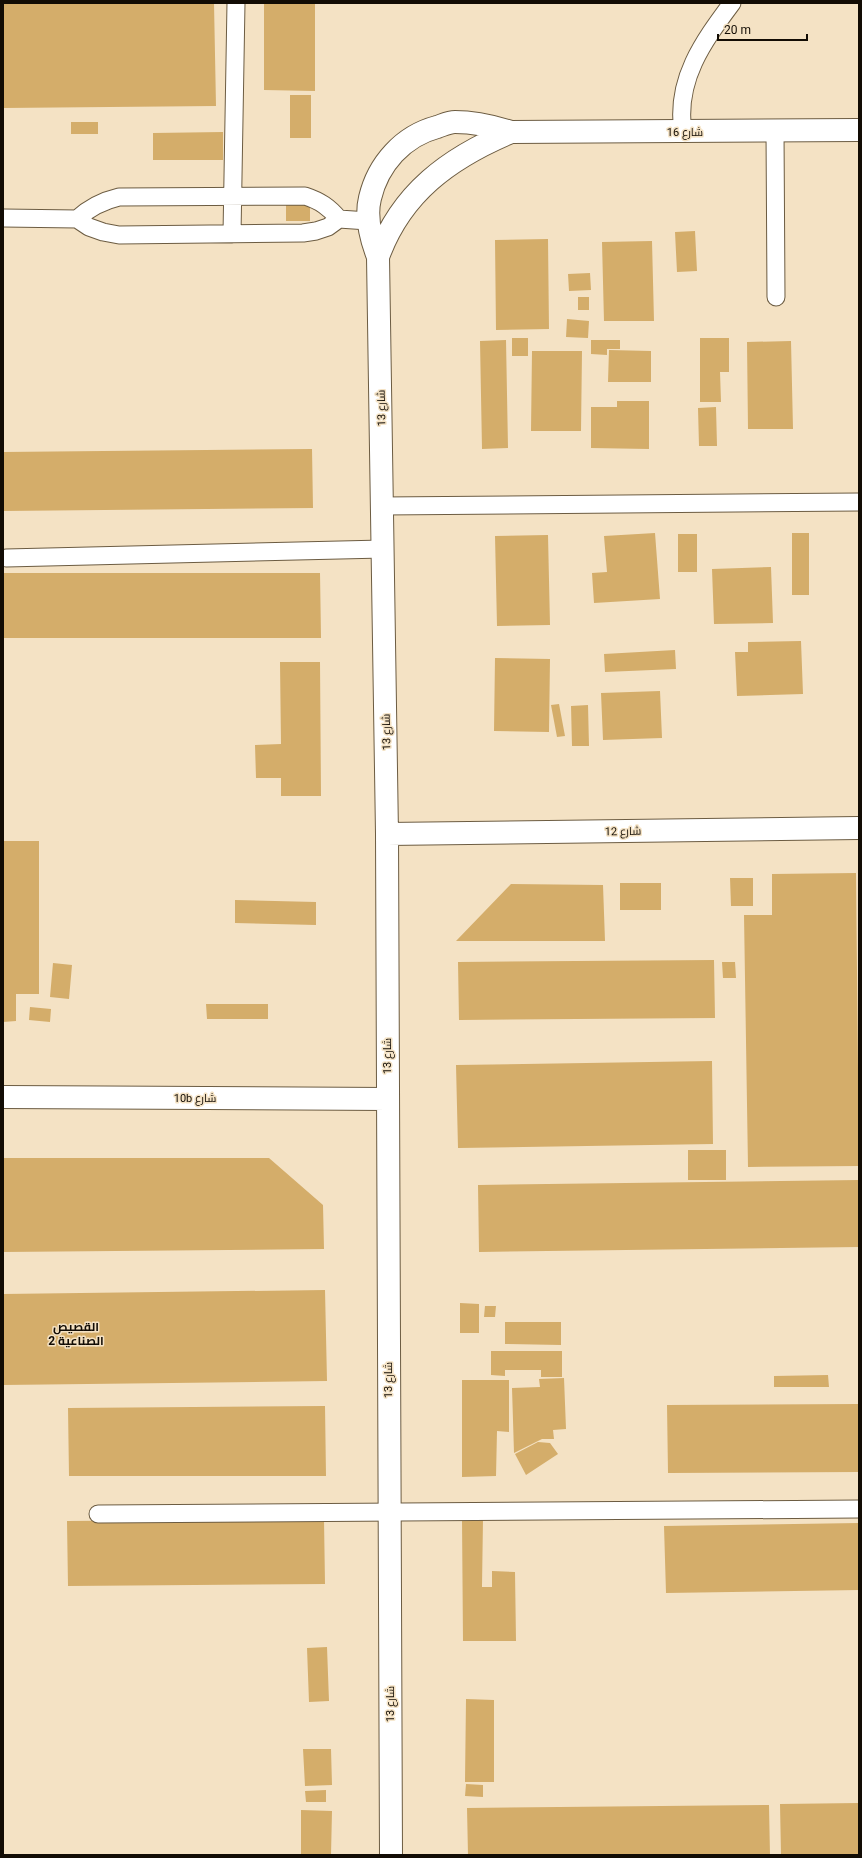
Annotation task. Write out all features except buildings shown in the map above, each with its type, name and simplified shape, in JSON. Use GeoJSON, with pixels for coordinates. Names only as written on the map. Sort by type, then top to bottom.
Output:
{"type":"FeatureCollection","features":[{"type":"Feature","properties":{"kind":"street","name":"شارع 16"},"geometry":{"type":"LineString","coordinates":[[368,220],[369,199],[378,174],[397,149],[423,130],[453,122],[485,124],[511,132],[859,130]]}},
{"type":"Feature","properties":{"kind":"street","name":"شارع 16"},"geometry":{"type":"LineString","coordinates":[[409,201],[431,179],[455,160],[482,144],[511,132]]}},
{"type":"Feature","properties":{"kind":"street","name":"شارع 13"},"geometry":{"type":"LineString","coordinates":[[391,1855],[388,1512],[387,834],[378,257],[385,237],[396,218],[409,201]]}},
{"type":"Feature","properties":{"kind":"street","name":"شارع 13"},"geometry":{"type":"LineString","coordinates":[[368,220],[371,239],[378,257]]}},
{"type":"Feature","properties":{"kind":"street","name":"شارع 12"},"geometry":{"type":"LineString","coordinates":[[387,834],[859,828]]}},
{"type":"Feature","properties":{"kind":"street","name":"10b شارع"},"geometry":{"type":"LineString","coordinates":[[3,1097],[388,1099]]}},
{"type":"Feature","properties":{"kind":"lane"},"geometry":{"type":"LineString","coordinates":[[232,234],[236,3]]}},
{"type":"Feature","properties":{"kind":"lane"},"geometry":{"type":"LineString","coordinates":[[683,132],[681,110],[687,77],[704,42],[732,3]]}},
{"type":"Feature","properties":{"kind":"lane"},"geometry":{"type":"LineString","coordinates":[[776,131],[776,297]]}},
{"type":"Feature","properties":{"kind":"lane"},"geometry":{"type":"LineString","coordinates":[[77,219],[89,208],[103,201],[119,197],[233,196],[305,196],[318,201],[330,209],[339,219]]}},
{"type":"Feature","properties":{"kind":"lane"},"geometry":{"type":"LineString","coordinates":[[3,218],[77,219],[89,227],[103,232],[119,234],[232,234],[316,231],[328,227],[339,219],[368,220]]}},
{"type":"Feature","properties":{"kind":"lane"},"geometry":{"type":"LineString","coordinates":[[382,506],[859,502]]}},
{"type":"Feature","properties":{"kind":"lane"},"geometry":{"type":"LineString","coordinates":[[6,558],[383,549]]}},
{"type":"Feature","properties":{"kind":"lane"},"geometry":{"type":"LineString","coordinates":[[98,1514],[859,1509]]}},
{"type":"Feature","properties":{"kind":"district","name":"القصيص الصناعية 2"},"geometry":{"type":"Point","coordinates":[76,1334]}}]}
